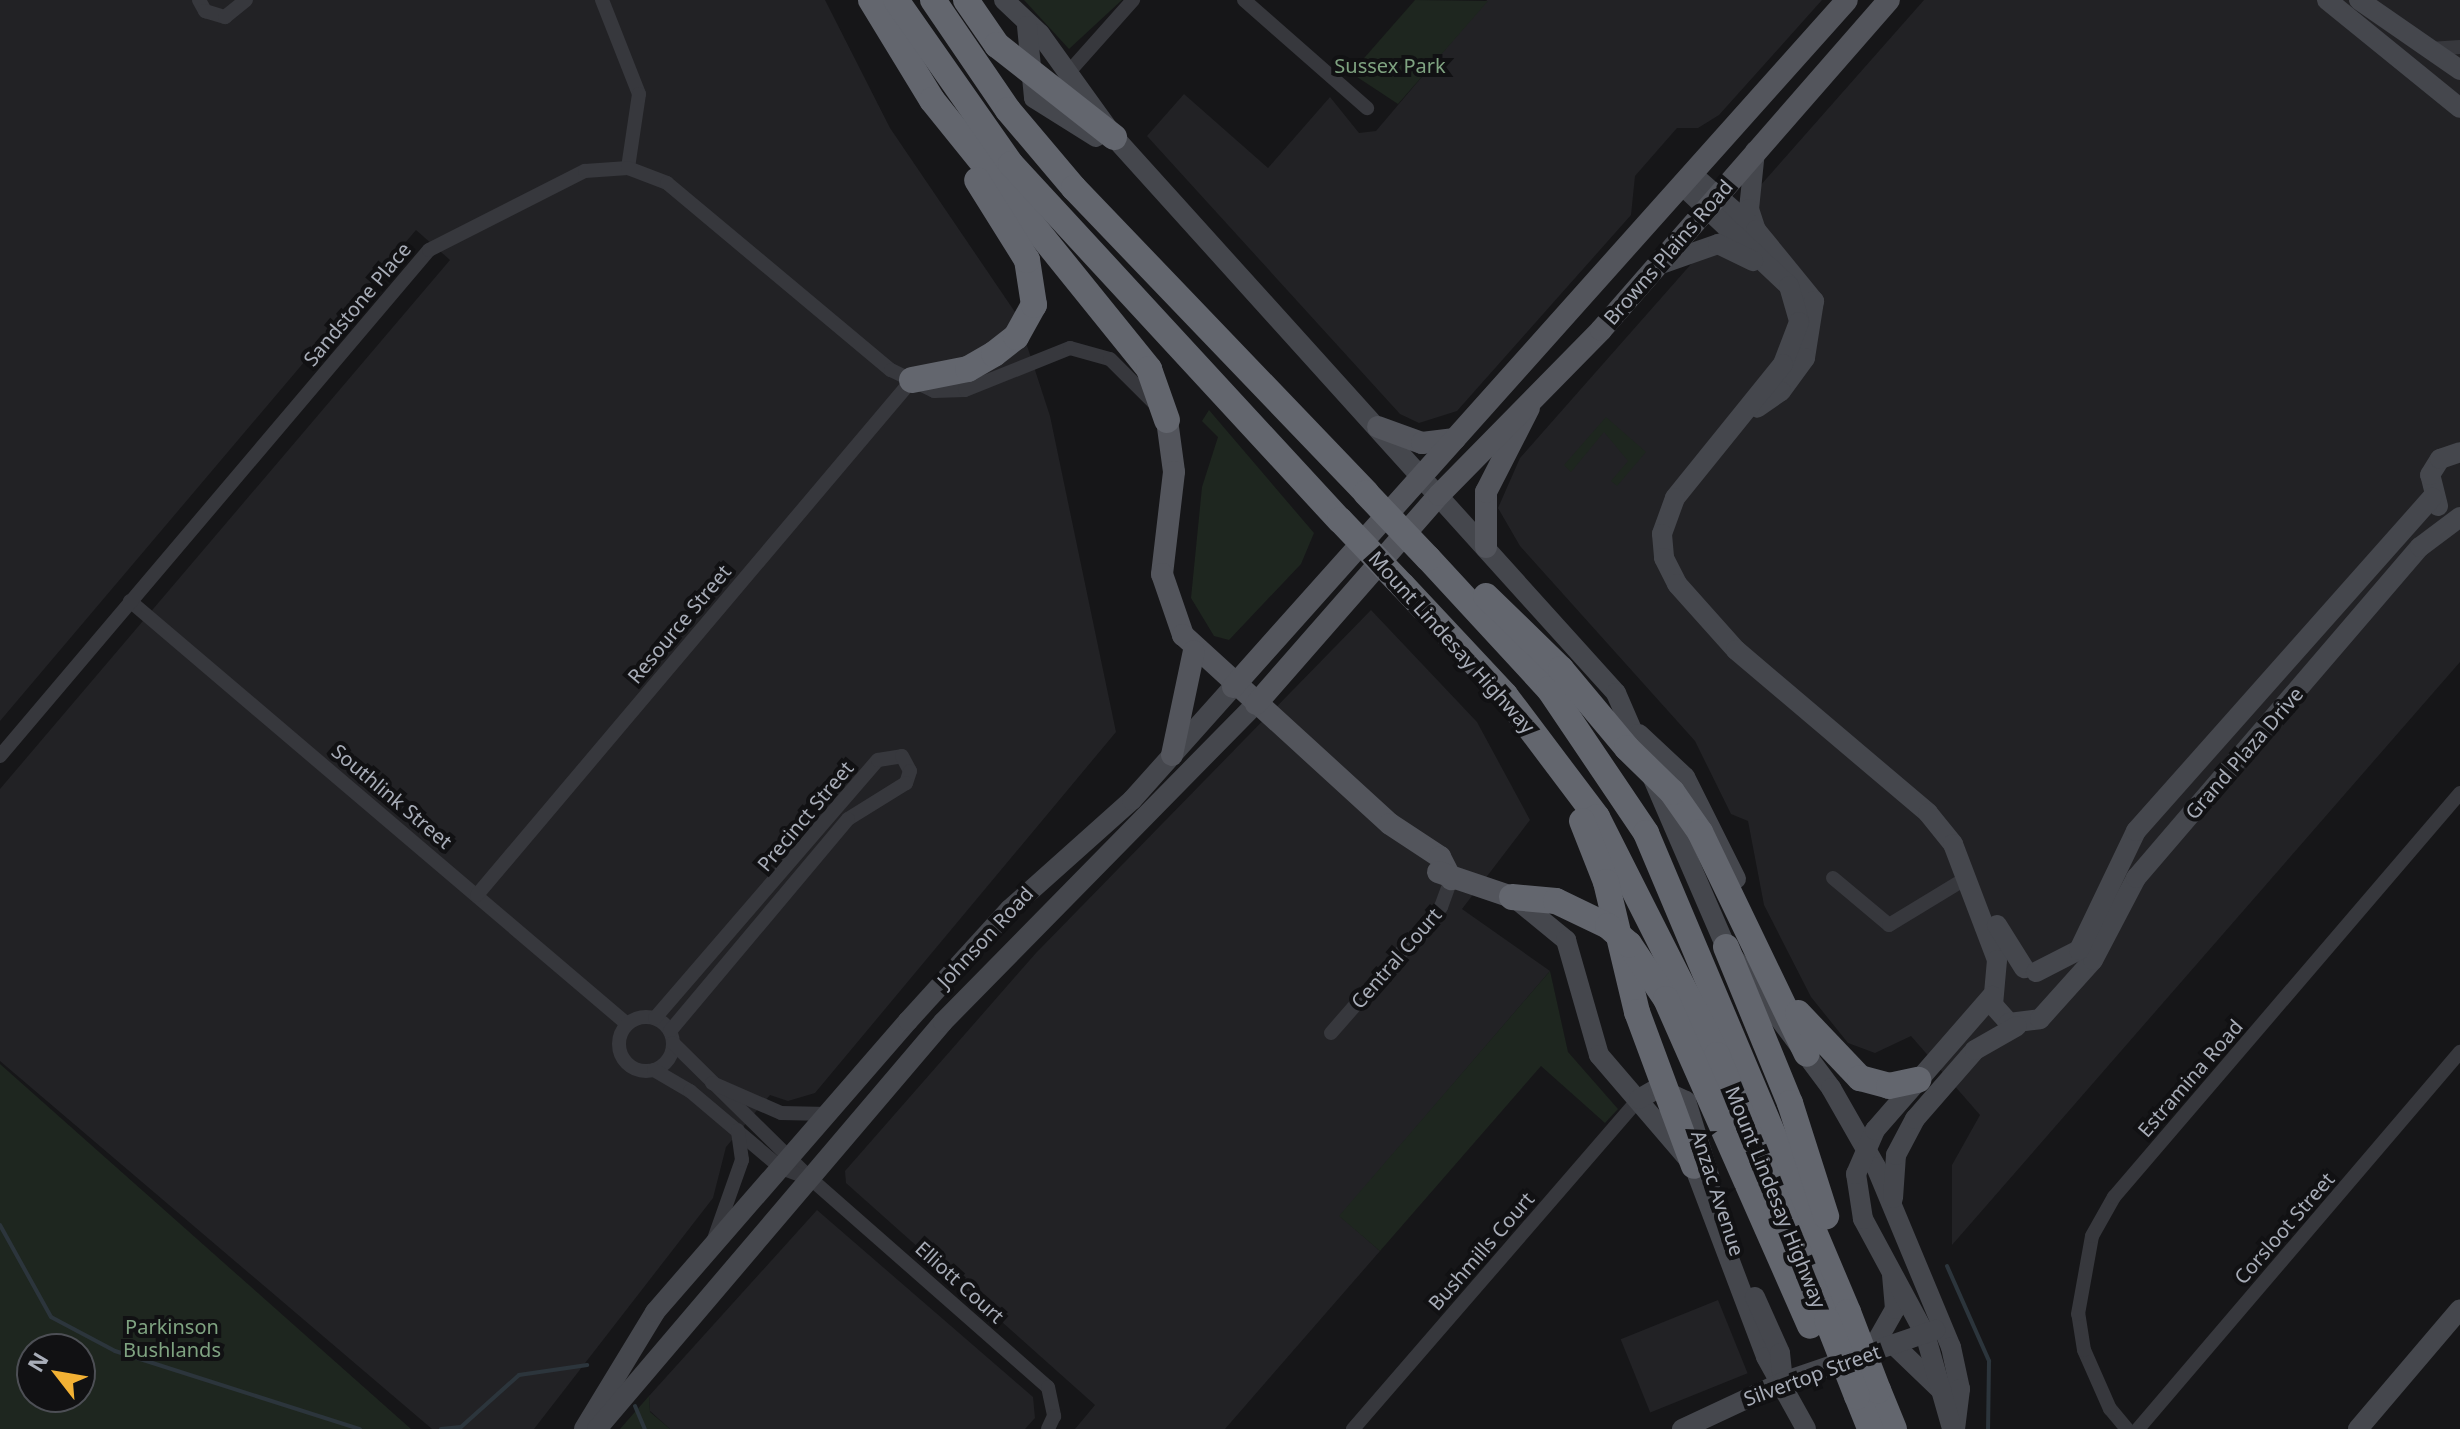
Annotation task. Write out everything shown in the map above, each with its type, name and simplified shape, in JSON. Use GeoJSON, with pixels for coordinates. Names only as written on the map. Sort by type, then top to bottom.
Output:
{"type":"FeatureCollection","features":[{"type":"Feature","properties":{"kind":"highway"},"geometry":{"type":"LineString","coordinates":[[871,0],[1027,260],[1034,305],[1016,337],[994,354],[968,369],[912,380]]}},
{"type":"Feature","properties":{"kind":"highway","name":"Mount Lindesay Highway"},"geometry":{"type":"LineString","coordinates":[[896,0],[1011,164],[1402,585],[1555,760],[1597,817],[1680,975],[1860,1395],[1877,1428]]}},
{"type":"Feature","properties":{"kind":"highway","name":"Mount Lindesay Highway"},"geometry":{"type":"LineString","coordinates":[[933,0],[991,88],[1074,188],[1549,689],[1646,833],[1828,1319]]}},
{"type":"Feature","properties":{"kind":"highway"},"geometry":{"type":"LineString","coordinates":[[966,0],[989,36],[1114,137]]}},
{"type":"Feature","properties":{"kind":"highway"},"geometry":{"type":"LineString","coordinates":[[932,100],[1149,369],[1167,420]]}},
{"type":"Feature","properties":{"kind":"highway"},"geometry":{"type":"LineString","coordinates":[[1428,558],[1445,559],[1519,625],[1633,741],[1672,792],[1700,832],[1807,1054]]}},
{"type":"Feature","properties":{"kind":"highway"},"geometry":{"type":"LineString","coordinates":[[1555,760],[1601,868],[1637,1012],[1694,1166]]}},
{"type":"Feature","properties":{"kind":"highway"},"geometry":{"type":"LineString","coordinates":[[1512,897],[1556,901],[1608,926],[1629,944],[1666,999],[1828,1319],[1850,1291],[1790,1103],[1726,947]]}},
{"type":"Feature","properties":{"kind":"highway"},"geometry":{"type":"LineString","coordinates":[[1775,992],[1869,1083],[1918,1080]]}},
{"type":"Feature","properties":{"kind":"main road"},"geometry":{"type":"LineString","coordinates":[[1004,0],[1068,73],[1114,137],[1378,427],[1417,480]]}},
{"type":"Feature","properties":{"kind":"main road","name":"Browns Plains Road"},"geometry":{"type":"LineString","coordinates":[[1417,480],[1847,0]]}},
{"type":"Feature","properties":{"kind":"main road","name":"Browns Plains Road"},"geometry":{"type":"LineString","coordinates":[[1439,495],[1529,406],[1658,265],[1889,0]]}},
{"type":"Feature","properties":{"kind":"main road"},"geometry":{"type":"LineString","coordinates":[[2327,0],[2460,108]]}},
{"type":"Feature","properties":{"kind":"main road"},"geometry":{"type":"LineString","coordinates":[[2359,0],[2460,70]]}},
{"type":"Feature","properties":{"kind":"main road"},"geometry":{"type":"LineString","coordinates":[[1027,26],[1034,98],[1110,150],[1417,480],[1439,495],[1597,668],[1726,947],[1807,1054],[1864,1145],[1893,1204],[1934,1330],[1960,1389],[1953,1429]]}},
{"type":"Feature","properties":{"kind":"main road"},"geometry":{"type":"LineString","coordinates":[[1755,151],[1749,209],[1756,230]]}},
{"type":"Feature","properties":{"kind":"main road"},"geometry":{"type":"LineString","coordinates":[[1688,181],[1712,202],[1774,271],[1798,305],[1795,346],[1744,417],[1675,498],[1662,534],[1664,558],[1677,584],[1736,650],[1928,813],[2030,970],[2048,986],[2049,1005],[2033,1024],[2017,1026],[1975,1050],[1915,1119],[1896,1155],[1893,1204]]}},
{"type":"Feature","properties":{"kind":"main road"},"geometry":{"type":"LineString","coordinates":[[1712,202],[1756,230],[1800,277],[1814,301],[1815,331],[1781,391],[1744,417]]}},
{"type":"Feature","properties":{"kind":"main road"},"geometry":{"type":"LineString","coordinates":[[1658,265],[1718,244],[1774,271]]}},
{"type":"Feature","properties":{"kind":"main road"},"geometry":{"type":"LineString","coordinates":[[1486,547],[1486,492],[1529,406]]}},
{"type":"Feature","properties":{"kind":"main road"},"geometry":{"type":"LineString","coordinates":[[1167,420],[1174,472],[1162,574],[1176,622],[1194,651],[1390,824],[1406,848],[1451,879]]}},
{"type":"Feature","properties":{"kind":"main road"},"geometry":{"type":"LineString","coordinates":[[1378,427],[1422,443],[1455,439]]}},
{"type":"Feature","properties":{"kind":"main road"},"geometry":{"type":"LineString","coordinates":[[2458,452],[2434,466],[2432,498],[2460,516]]}},
{"type":"Feature","properties":{"kind":"main road","name":"Johnson Road"},"geometry":{"type":"LineString","coordinates":[[584,1429],[640,1335],[709,1251],[977,943],[1172,755],[1417,480]]}},
{"type":"Feature","properties":{"kind":"main road","name":"Johnson Road"},"geometry":{"type":"LineString","coordinates":[[597,1429],[943,1022],[1256,704],[1439,495]]}},
{"type":"Feature","properties":{"kind":"main road","name":"Grand Plaza Drive"},"geometry":{"type":"LineString","coordinates":[[2030,970],[2079,950],[2136,831],[2432,498]]}},
{"type":"Feature","properties":{"kind":"main road","name":"Grand Plaza Drive"},"geometry":{"type":"LineString","coordinates":[[2049,1005],[2093,960],[2145,867],[2420,547],[2460,516]]}},
{"type":"Feature","properties":{"kind":"main road"},"geometry":{"type":"LineString","coordinates":[[1172,755],[1194,651]]}},
{"type":"Feature","properties":{"kind":"main road"},"geometry":{"type":"LineString","coordinates":[[1633,741],[1668,757],[1701,803],[1802,1016]]}},
{"type":"Feature","properties":{"kind":"main road"},"geometry":{"type":"LineString","coordinates":[[1968,877],[1997,960],[1994,990],[1996,1012],[2017,1026]]}},
{"type":"Feature","properties":{"kind":"main road","name":"Anzac Avenue"},"geometry":{"type":"LineString","coordinates":[[1451,879],[1512,897],[1548,918],[1566,940],[1592,1042],[1694,1166],[1766,1357],[1783,1382],[1806,1429]]}},
{"type":"Feature","properties":{"kind":"main road"},"geometry":{"type":"LineString","coordinates":[[1953,1429],[1934,1330],[1892,1271],[1856,1193],[1864,1145],[1994,990],[2030,970]]}},
{"type":"Feature","properties":{"kind":"main road"},"geometry":{"type":"LineString","coordinates":[[1639,1099],[1668,1089]]}},
{"type":"Feature","properties":{"kind":"main road","name":"Anzac Avenue"},"geometry":{"type":"LineString","coordinates":[[1668,1089],[1690,1106],[1729,1239],[1780,1353],[1783,1382]]}},
{"type":"Feature","properties":{"kind":"main road"},"geometry":{"type":"LineString","coordinates":[[1870,1353],[1895,1309],[1892,1271]]}},
{"type":"Feature","properties":{"kind":"main road"},"geometry":{"type":"LineString","coordinates":[[2358,1429],[2460,1309]]}},
{"type":"Feature","properties":{"kind":"main road","name":"Silvertop Street"},"geometry":{"type":"LineString","coordinates":[[1682,1429],[1783,1382],[1934,1330]]}},
{"type":"Feature","properties":{"kind":"main road"},"geometry":{"type":"LineString","coordinates":[[1894,1345],[1945,1393]]}},
{"type":"Feature","properties":{"kind":"street"},"geometry":{"type":"LineString","coordinates":[[199,0],[205,11],[225,17],[246,0]]}},
{"type":"Feature","properties":{"kind":"street"},"geometry":{"type":"LineString","coordinates":[[602,0],[639,94],[628,168]]}},
{"type":"Feature","properties":{"kind":"street"},"geometry":{"type":"LineString","coordinates":[[1068,73],[1133,0]]}},
{"type":"Feature","properties":{"kind":"street"},"geometry":{"type":"LineString","coordinates":[[1244,0],[1367,108]]}},
{"type":"Feature","properties":{"kind":"street"},"geometry":{"type":"LineString","coordinates":[[2429,49],[2460,47]]}},
{"type":"Feature","properties":{"kind":"street","name":"Sandstone Place"},"geometry":{"type":"LineString","coordinates":[[0,756],[429,250],[585,171],[628,168],[667,183],[912,380],[934,391],[965,390],[1042,355],[1082,349],[1121,367],[1167,420]]}},
{"type":"Feature","properties":{"kind":"street","name":"Resource Street"},"geometry":{"type":"LineString","coordinates":[[477,895],[912,380]]}},
{"type":"Feature","properties":{"kind":"street","name":"Southlink Street"},"geometry":{"type":"LineString","coordinates":[[130,601],[627,1024]]}},
{"type":"Feature","properties":{"kind":"street","name":"Precinct Street"},"geometry":{"type":"LineString","coordinates":[[655,1018],[878,760],[902,756],[910,771],[906,783],[848,819],[711,982],[672,1037]]}},
{"type":"Feature","properties":{"kind":"street","name":"Estramina Road"},"geometry":{"type":"LineString","coordinates":[[2127,1429],[2110,1409],[2084,1350],[2078,1314],[2092,1236],[2114,1197],[2460,793]]}},
{"type":"Feature","properties":{"kind":"street"},"geometry":{"type":"LineString","coordinates":[[1833,878],[1889,925],[1968,877]]}},
{"type":"Feature","properties":{"kind":"street","name":"Central Court"},"geometry":{"type":"LineString","coordinates":[[1331,1033],[1441,907],[1451,879]]}},
{"type":"Feature","properties":{"kind":"street"},"geometry":{"type":"LineString","coordinates":[[698,970],[711,982]]}},
{"type":"Feature","properties":{"kind":"street"},"geometry":{"type":"LineString","coordinates":[[655,1018],[704,1080],[787,1162],[654,1070],[632,1068],[621,1056],[627,1024],[655,1018]]}},
{"type":"Feature","properties":{"kind":"street"},"geometry":{"type":"LineString","coordinates":[[654,1070],[668,1060],[672,1037]]}},
{"type":"Feature","properties":{"kind":"street","name":"Corsloot Street"},"geometry":{"type":"LineString","coordinates":[[2138,1429],[2460,1052]]}},
{"type":"Feature","properties":{"kind":"street"},"geometry":{"type":"LineString","coordinates":[[704,1080],[781,1113],[829,1113]]}},
{"type":"Feature","properties":{"kind":"street","name":"Bushmills Court"},"geometry":{"type":"LineString","coordinates":[[1353,1429],[1639,1099]]}},
{"type":"Feature","properties":{"kind":"street"},"geometry":{"type":"LineString","coordinates":[[709,1251],[740,1169],[738,1130]]}},
{"type":"Feature","properties":{"kind":"street","name":"Elliott Court"},"geometry":{"type":"LineString","coordinates":[[787,1162],[811,1179],[1048,1387],[1054,1416],[1048,1429]]}},
{"type":"Feature","properties":{"kind":"shaded area"},"geometry":{"type":"Polygon","coordinates":[[[0,0],[825,0],[890,128],[1017,315],[1050,416],[1116,732],[815,1093],[788,1101],[770,1095],[726,1147],[713,1198],[534,1429],[432,1429],[0,1061],[0,789],[450,260],[416,230],[0,721],[0,0]]]}},
{"type":"Feature","properties":{"kind":"shaded area"},"geometry":{"type":"Polygon","coordinates":[[[1487,0],[1822,0],[1719,115],[1698,128],[1677,128],[1635,176],[1631,215],[1457,411],[1419,423],[1400,414],[1147,136],[1184,94],[1268,168],[1330,97],[1359,133],[1376,131],[1487,0]]]}},
{"type":"Feature","properties":{"kind":"shaded area"},"geometry":{"type":"Polygon","coordinates":[[[1924,0],[2460,0],[2460,662],[1952,1245],[1952,1165],[1980,1115],[1911,1036],[1875,1053],[1848,1043],[1811,997],[1764,905],[1748,821],[1731,814],[1695,741],[1520,546],[1498,508],[1520,458],[1924,0]]]}},
{"type":"Feature","properties":{"kind":"shaded area"},"geometry":{"type":"Polygon","coordinates":[[[1371,610],[1477,722],[1530,820],[1462,909],[1550,971],[1340,1216],[1380,1251],[1225,1429],[1075,1429],[1095,1405],[846,1183],[845,1171],[1036,953],[1371,610]]]}},
{"type":"Feature","properties":{"kind":"shaded area"},"geometry":{"type":"Polygon","coordinates":[[[817,1210],[1033,1397],[1035,1418],[1025,1429],[670,1429],[650,1411],[649,1396],[817,1210]]]}},
{"type":"Feature","properties":{"kind":"shaded area"},"geometry":{"type":"Polygon","coordinates":[[[1718,1300],[1748,1373],[1650,1413],[1621,1339],[1718,1300]]]}},
{"type":"Feature","properties":{"kind":"green space"},"geometry":{"type":"Polygon","coordinates":[[[1024,0],[1122,0],[1069,49],[1024,0]]]}},
{"type":"Feature","properties":{"kind":"green space","name":"Sussex Park"},"geometry":{"type":"Polygon","coordinates":[[[1415,0],[1488,1],[1398,104],[1351,73],[1415,0]]]}},
{"type":"Feature","properties":{"kind":"green space"},"geometry":{"type":"Polygon","coordinates":[[[1209,410],[1314,533],[1301,564],[1229,640],[1214,636],[1191,598],[1202,487],[1218,437],[1202,421],[1209,410]]]}},
{"type":"Feature","properties":{"kind":"green space"},"geometry":{"type":"Polygon","coordinates":[[[1606,417],[1646,452],[1617,486],[1611,481],[1628,461],[1604,432],[1571,472],[1564,465],[1606,417]]]}},
{"type":"Feature","properties":{"kind":"green space"},"geometry":{"type":"Polygon","coordinates":[[[1550,971],[1568,1052],[1618,1109],[1605,1123],[1541,1066],[1380,1251],[1339,1216],[1550,971]]]}},
{"type":"Feature","properties":{"kind":"green space","name":"Parkinson Bushlands"},"geometry":{"type":"Polygon","coordinates":[[[0,1064],[411,1429],[0,1429],[0,1064]]]}},
{"type":"Feature","properties":{"kind":"green space"},"geometry":{"type":"Polygon","coordinates":[[[649,1396],[650,1412],[670,1429],[620,1429],[649,1396]]]}},
{"type":"Feature","properties":{"kind":"waterway"},"geometry":{"type":"LineString","coordinates":[[0,1225],[51,1317],[115,1351],[360,1429]]}},
{"type":"Feature","properties":{"kind":"waterway"},"geometry":{"type":"LineString","coordinates":[[1947,1266],[1989,1361],[1988,1429]]}},
{"type":"Feature","properties":{"kind":"waterway"},"geometry":{"type":"LineString","coordinates":[[441,1429],[461,1427],[519,1375],[587,1365]]}},
{"type":"Feature","properties":{"kind":"waterway"},"geometry":{"type":"LineString","coordinates":[[635,1406],[645,1429]]}}]}
